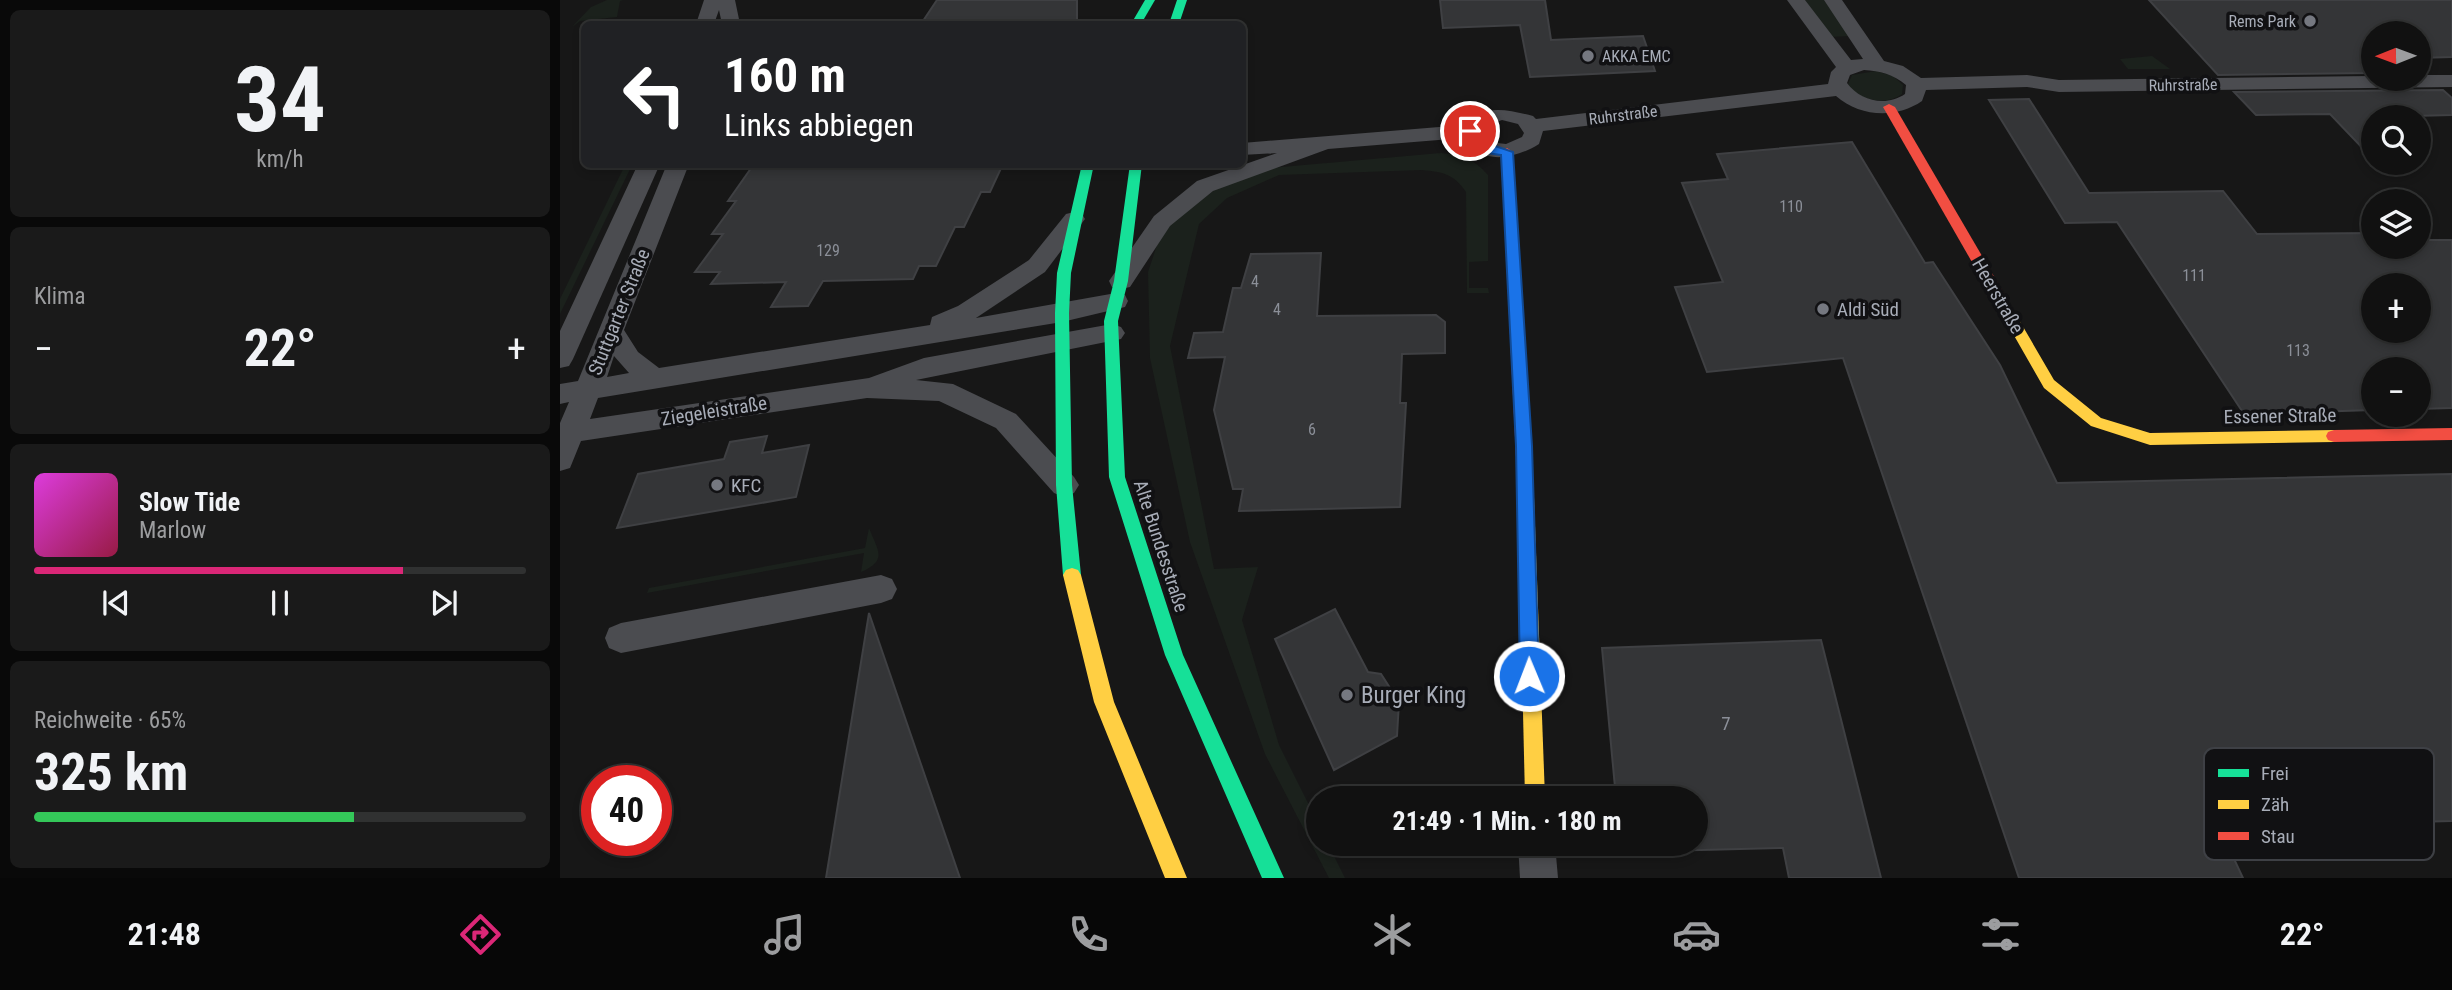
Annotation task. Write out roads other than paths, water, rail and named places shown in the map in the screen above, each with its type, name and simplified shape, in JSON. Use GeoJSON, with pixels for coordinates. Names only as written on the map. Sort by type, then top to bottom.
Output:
{"type":"FeatureCollection","features":[{"type":"Feature","properties":{"kind":"main road"},"geometry":{"type":"LineString","coordinates":[[1138,21],[1150,0]]}},
{"type":"Feature","properties":{"kind":"main road"},"geometry":{"type":"LineString","coordinates":[[1175,21],[1182,0]]}},
{"type":"Feature","properties":{"kind":"main road","name":"Heerstraße"},"geometry":{"type":"LineString","coordinates":[[1889,107],[2049,384],[2096,422],[2150,439]]}},
{"type":"Feature","properties":{"kind":"main road"},"geometry":{"type":"LineString","coordinates":[[1507,152],[1524,446],[1535,786]]}},
{"type":"Feature","properties":{"kind":"main road"},"geometry":{"type":"LineString","coordinates":[[1087,168],[1064,274],[1062,313],[1064,485],[1072,579],[1104,702],[1176,878]]}},
{"type":"Feature","properties":{"kind":"main road","name":"Alte Bundesstraße"},"geometry":{"type":"LineString","coordinates":[[1135,168],[1119,291],[1111,321],[1117,477],[1174,655],[1273,878]]}},
{"type":"Feature","properties":{"kind":"main road","name":"Essener Straße"},"geometry":{"type":"LineString","coordinates":[[2150,439],[2452,434]]}},
{"type":"Feature","properties":{"kind":"street"},"geometry":{"type":"LineString","coordinates":[[706,21],[713,0]]}},
{"type":"Feature","properties":{"kind":"street"},"geometry":{"type":"LineString","coordinates":[[726,0],[730,21]]}},
{"type":"Feature","properties":{"kind":"street"},"geometry":{"type":"LineString","coordinates":[[1796,0],[1847,68]]}},
{"type":"Feature","properties":{"kind":"street"},"geometry":{"type":"LineString","coordinates":[[1833,0],[1877,65]]}},
{"type":"Feature","properties":{"kind":"street"},"geometry":{"type":"LineString","coordinates":[[1877,65],[1900,71],[1916,84],[1917,90],[1910,102],[1889,107],[1854,100],[1840,89],[1838,77],[1847,68],[1877,65]]}},
{"type":"Feature","properties":{"kind":"street","name":"Ruhrstraße"},"geometry":{"type":"LineString","coordinates":[[1916,84],[2027,81],[2059,86],[2452,81]]}},
{"type":"Feature","properties":{"kind":"street","name":"Ruhrstraße"},"geometry":{"type":"LineString","coordinates":[[1532,126],[1840,89]]}},
{"type":"Feature","properties":{"kind":"street"},"geometry":{"type":"LineString","coordinates":[[1502,114],[1517,117],[1532,126],[1532,140],[1519,149],[1507,152],[1487,150],[1475,143],[1470,131],[1474,123],[1502,114]]}},
{"type":"Feature","properties":{"kind":"street"},"geometry":{"type":"LineString","coordinates":[[1246,149],[1470,131]]}},
{"type":"Feature","properties":{"kind":"street"},"geometry":{"type":"LineString","coordinates":[[1246,138],[1280,146]]}},
{"type":"Feature","properties":{"kind":"street"},"geometry":{"type":"LineString","coordinates":[[560,394],[1062,313],[1119,291],[1162,221],[1205,186],[1321,144]]}},
{"type":"Feature","properties":{"kind":"street","name":"Stuttgarter Straße"},"geometry":{"type":"LineString","coordinates":[[560,359],[647,168]]}},
{"type":"Feature","properties":{"kind":"street","name":"Stuttgarter Straße"},"geometry":{"type":"LineString","coordinates":[[560,460],[565,434],[588,390],[676,168]]}},
{"type":"Feature","properties":{"kind":"street"},"geometry":{"type":"LineString","coordinates":[[895,341],[967,312],[1037,266],[1074,219]]}},
{"type":"Feature","properties":{"kind":"street"},"geometry":{"type":"LineString","coordinates":[[612,331],[629,359],[654,379]]}},
{"type":"Feature","properties":{"kind":"street","name":"Ziegeleistraße"},"geometry":{"type":"LineString","coordinates":[[867,388],[924,367],[1112,333]]}},
{"type":"Feature","properties":{"kind":"street","name":"Ziegeleistraße"},"geometry":{"type":"LineString","coordinates":[[565,434],[867,388],[943,391],[1006,421],[1064,485]]}},
{"type":"Feature","properties":{"kind":"street"},"geometry":{"type":"LineString","coordinates":[[621,638],[881,589]]}},
{"type":"Feature","properties":{"kind":"street"},"geometry":{"type":"LineString","coordinates":[[1538,856],[1539,878]]}},
{"type":"Feature","properties":{"kind":"place","name":"Rems Park"},"geometry":{"type":"Point","coordinates":[2310,21]}},
{"type":"Feature","properties":{"kind":"place","name":"AKKA EMC"},"geometry":{"type":"Point","coordinates":[1588,56]}},
{"type":"Feature","properties":{"kind":"place","name":"Aldi Süd"},"geometry":{"type":"Point","coordinates":[1823,309]}},
{"type":"Feature","properties":{"kind":"place","name":"KFC"},"geometry":{"type":"Point","coordinates":[717,485]}},
{"type":"Feature","properties":{"kind":"place","name":"Burger King"},"geometry":{"type":"Point","coordinates":[1347,695]}}]}
